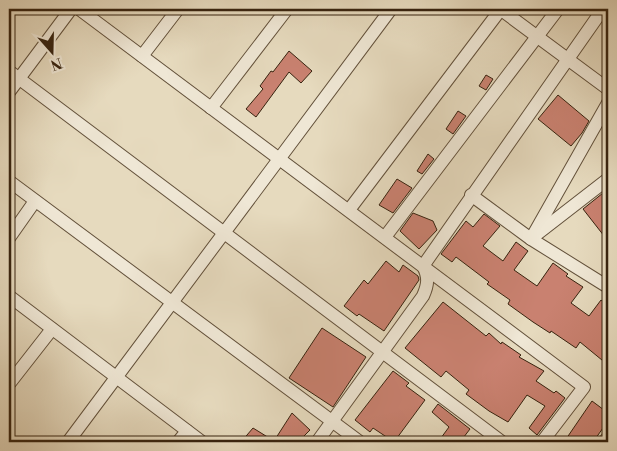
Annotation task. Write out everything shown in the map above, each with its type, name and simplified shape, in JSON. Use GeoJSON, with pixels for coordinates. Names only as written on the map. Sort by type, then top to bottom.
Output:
{"type":"FeatureCollection","features":[{"type":"Feature","properties":{"kind":"street"},"geometry":{"type":"LineString","coordinates":[[9,92],[14,75],[71,9]]}},
{"type":"Feature","properties":{"kind":"street"},"geometry":{"type":"LineString","coordinates":[[79,9],[584,387],[542,442]]}},
{"type":"Feature","properties":{"kind":"street"},"geometry":{"type":"LineString","coordinates":[[142,56],[178,9]]}},
{"type":"Feature","properties":{"kind":"street"},"geometry":{"type":"LineString","coordinates":[[211,108],[287,9]]}},
{"type":"Feature","properties":{"kind":"street"},"geometry":{"type":"LineString","coordinates":[[68,442],[391,9]]}},
{"type":"Feature","properties":{"kind":"street"},"geometry":{"type":"LineString","coordinates":[[349,210],[501,9],[608,90]]}},
{"type":"Feature","properties":{"kind":"street"},"geometry":{"type":"LineString","coordinates":[[385,237],[558,9]]}},
{"type":"Feature","properties":{"kind":"street"},"geometry":{"type":"LineString","coordinates":[[423,266],[471,195],[604,9]]}},
{"type":"Feature","properties":{"kind":"street"},"geometry":{"type":"LineString","coordinates":[[14,75],[502,442]]}},
{"type":"Feature","properties":{"kind":"street"},"geometry":{"type":"LineString","coordinates":[[531,239],[608,103]]}},
{"type":"Feature","properties":{"kind":"street"},"geometry":{"type":"LineString","coordinates":[[531,239],[608,179]]}},
{"type":"Feature","properties":{"kind":"street"},"geometry":{"type":"LineString","coordinates":[[9,181],[360,442]]}},
{"type":"Feature","properties":{"kind":"street"},"geometry":{"type":"LineString","coordinates":[[471,195],[531,239],[607,284]]}},
{"type":"Feature","properties":{"kind":"street"},"geometry":{"type":"LineString","coordinates":[[9,238],[36,201]]}},
{"type":"Feature","properties":{"kind":"street"},"geometry":{"type":"LineString","coordinates":[[317,442],[383,353],[422,296],[427,286],[426,272],[423,266]]}},
{"type":"Feature","properties":{"kind":"street"},"geometry":{"type":"LineString","coordinates":[[9,296],[202,442]]}},
{"type":"Feature","properties":{"kind":"street"},"geometry":{"type":"LineString","coordinates":[[9,384],[52,329]]}},
{"type":"Feature","properties":{"kind":"street"},"geometry":{"type":"LineString","coordinates":[[178,442],[187,431]]}},
{"type":"Feature","properties":{"kind":"street"},"geometry":{"type":"LineString","coordinates":[[604,442],[608,437]]}},
{"type":"Feature","properties":{"kind":"building"},"geometry":{"type":"Polygon","coordinates":[[[289,51],[312,71],[301,83],[289,72],[256,117],[246,109],[263,89],[260,86],[271,71],[273,72],[289,51]]]}},
{"type":"Feature","properties":{"kind":"building"},"geometry":{"type":"Polygon","coordinates":[[[486,75],[493,79],[486,90],[479,86],[486,75]]]}},
{"type":"Feature","properties":{"kind":"building"},"geometry":{"type":"Polygon","coordinates":[[[558,95],[589,121],[571,146],[538,119],[558,95]]]}},
{"type":"Feature","properties":{"kind":"building"},"geometry":{"type":"Polygon","coordinates":[[[458,111],[466,116],[453,134],[446,129],[458,111]]]}},
{"type":"Feature","properties":{"kind":"building"},"geometry":{"type":"Polygon","coordinates":[[[428,154],[434,159],[422,174],[417,171],[428,154]]]}},
{"type":"Feature","properties":{"kind":"building"},"geometry":{"type":"Polygon","coordinates":[[[397,179],[412,188],[393,213],[379,205],[397,179]]]}},
{"type":"Feature","properties":{"kind":"building"},"geometry":{"type":"Polygon","coordinates":[[[608,189],[608,241],[583,209],[608,189]]]}},
{"type":"Feature","properties":{"kind":"building"},"geometry":{"type":"Polygon","coordinates":[[[413,213],[433,221],[437,230],[419,249],[400,231],[413,213]]]}},
{"type":"Feature","properties":{"kind":"building"},"geometry":{"type":"Polygon","coordinates":[[[484,214],[500,226],[483,246],[503,261],[516,242],[528,251],[514,270],[537,286],[553,263],[568,274],[566,276],[583,287],[571,303],[589,316],[601,300],[608,306],[608,365],[580,342],[576,348],[551,331],[550,333],[533,322],[508,304],[510,300],[487,284],[489,282],[456,257],[452,262],[441,254],[466,221],[473,227],[484,214]]]}},
{"type":"Feature","properties":{"kind":"building"},"geometry":{"type":"Polygon","coordinates":[[[386,261],[399,272],[403,265],[418,276],[419,280],[384,331],[359,314],[357,316],[344,306],[364,280],[368,284],[386,261]]]}},
{"type":"Feature","properties":{"kind":"building"},"geometry":{"type":"Polygon","coordinates":[[[443,302],[486,336],[489,333],[501,344],[502,342],[521,355],[519,357],[544,371],[536,381],[565,398],[537,435],[529,428],[545,406],[527,395],[508,422],[466,394],[469,390],[446,371],[441,377],[405,348],[443,302]]]}},
{"type":"Feature","properties":{"kind":"building"},"geometry":{"type":"Polygon","coordinates":[[[322,328],[366,357],[333,407],[289,378],[322,328]]]}},
{"type":"Feature","properties":{"kind":"building"},"geometry":{"type":"Polygon","coordinates":[[[393,371],[409,383],[406,386],[425,400],[394,442],[373,428],[370,432],[355,420],[393,371]]]}},
{"type":"Feature","properties":{"kind":"building"},"geometry":{"type":"Polygon","coordinates":[[[592,401],[608,413],[608,421],[593,442],[564,442],[592,401]]]}},
{"type":"Feature","properties":{"kind":"building"},"geometry":{"type":"Polygon","coordinates":[[[438,404],[470,429],[460,442],[438,442],[449,427],[432,412],[438,404]]]}},
{"type":"Feature","properties":{"kind":"building"},"geometry":{"type":"Polygon","coordinates":[[[292,413],[310,430],[298,442],[241,442],[253,428],[274,441],[292,413]]]}}]}
